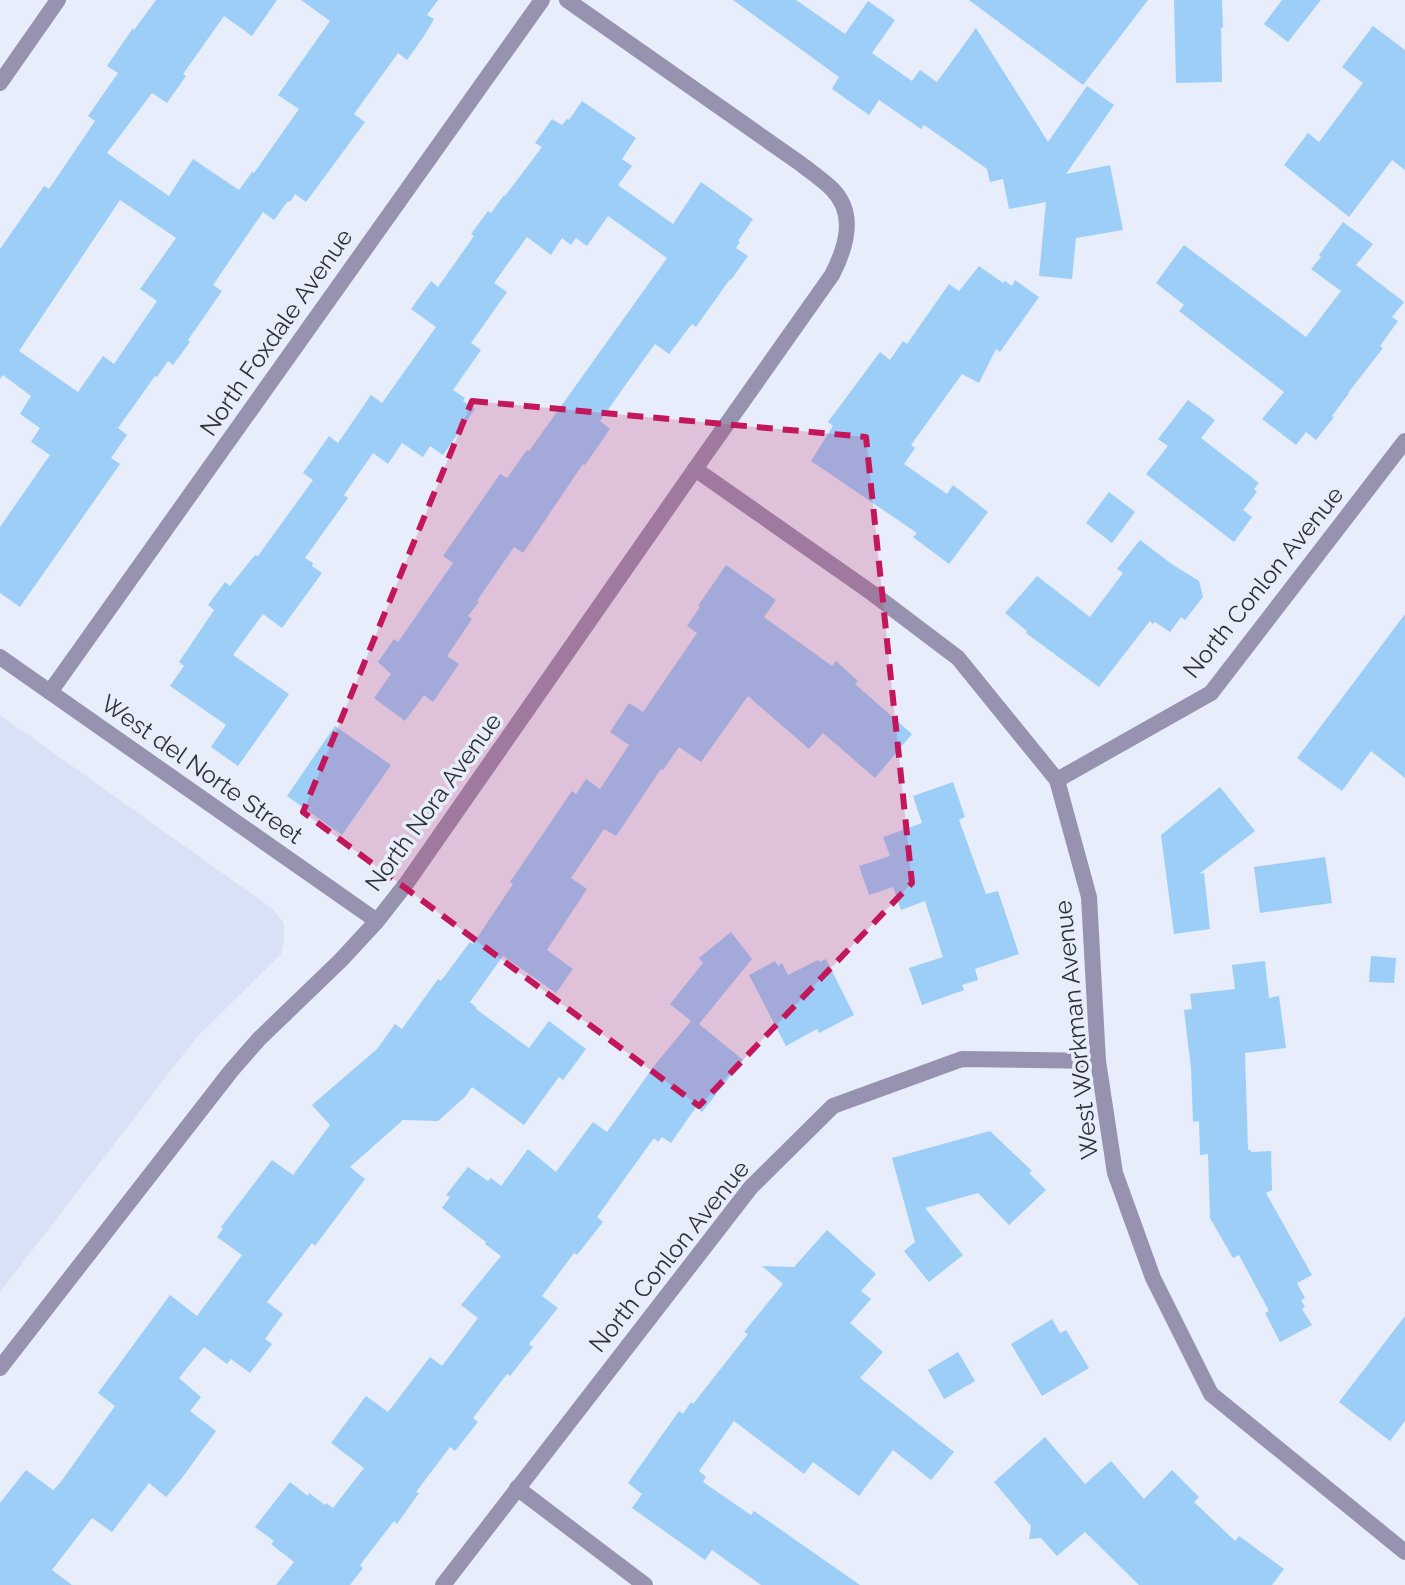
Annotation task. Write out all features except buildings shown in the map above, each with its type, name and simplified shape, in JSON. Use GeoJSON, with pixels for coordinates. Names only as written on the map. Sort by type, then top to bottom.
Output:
{"type":"FeatureCollection","features":[{"type":"Feature","properties":{"kind":"street"},"geometry":{"type":"LineString","coordinates":[[0,83],[58,0]]}},
{"type":"Feature","properties":{"kind":"street","name":"North Foxdale Avenue"},"geometry":{"type":"LineString","coordinates":[[50,692],[542,0]]}},
{"type":"Feature","properties":{"kind":"street","name":"North Nora Avenue"},"geometry":{"type":"LineString","coordinates":[[0,1368],[231,1071],[377,921],[428,854],[832,275],[847,241],[843,207],[834,191],[801,164],[567,0]]}},
{"type":"Feature","properties":{"kind":"street","name":"North Conlon Avenue"},"geometry":{"type":"LineString","coordinates":[[1057,780],[1211,693],[1405,441]]}},
{"type":"Feature","properties":{"kind":"street","name":"West Workman Avenue"},"geometry":{"type":"LineString","coordinates":[[695,469],[872,593],[958,658],[1057,780],[1089,897],[1098,1061],[1115,1173],[1153,1278],[1211,1394],[1405,1552]]}},
{"type":"Feature","properties":{"kind":"street","name":"West del Norte Street"},"geometry":{"type":"LineString","coordinates":[[0,657],[377,921]]}},
{"type":"Feature","properties":{"kind":"street","name":"North Conlon Avenue"},"geometry":{"type":"LineString","coordinates":[[443,1585],[751,1187],[833,1106],[962,1059],[1098,1061]]}},
{"type":"Feature","properties":{"kind":"street"},"geometry":{"type":"LineString","coordinates":[[517,1488],[645,1585]]}},
{"type":"Feature","properties":{"kind":"highlighted area"},"geometry":{"type":"Polygon","coordinates":[[[472,401],[866,437],[912,883],[699,1106],[303,812],[472,401]]]}},
{"type":"Feature","properties":{"kind":"shaded area"},"geometry":{"type":"Polygon","coordinates":[[[0,715],[273,909],[284,923],[284,940],[281,954],[196,1038],[0,1292],[0,715]]]}}]}
